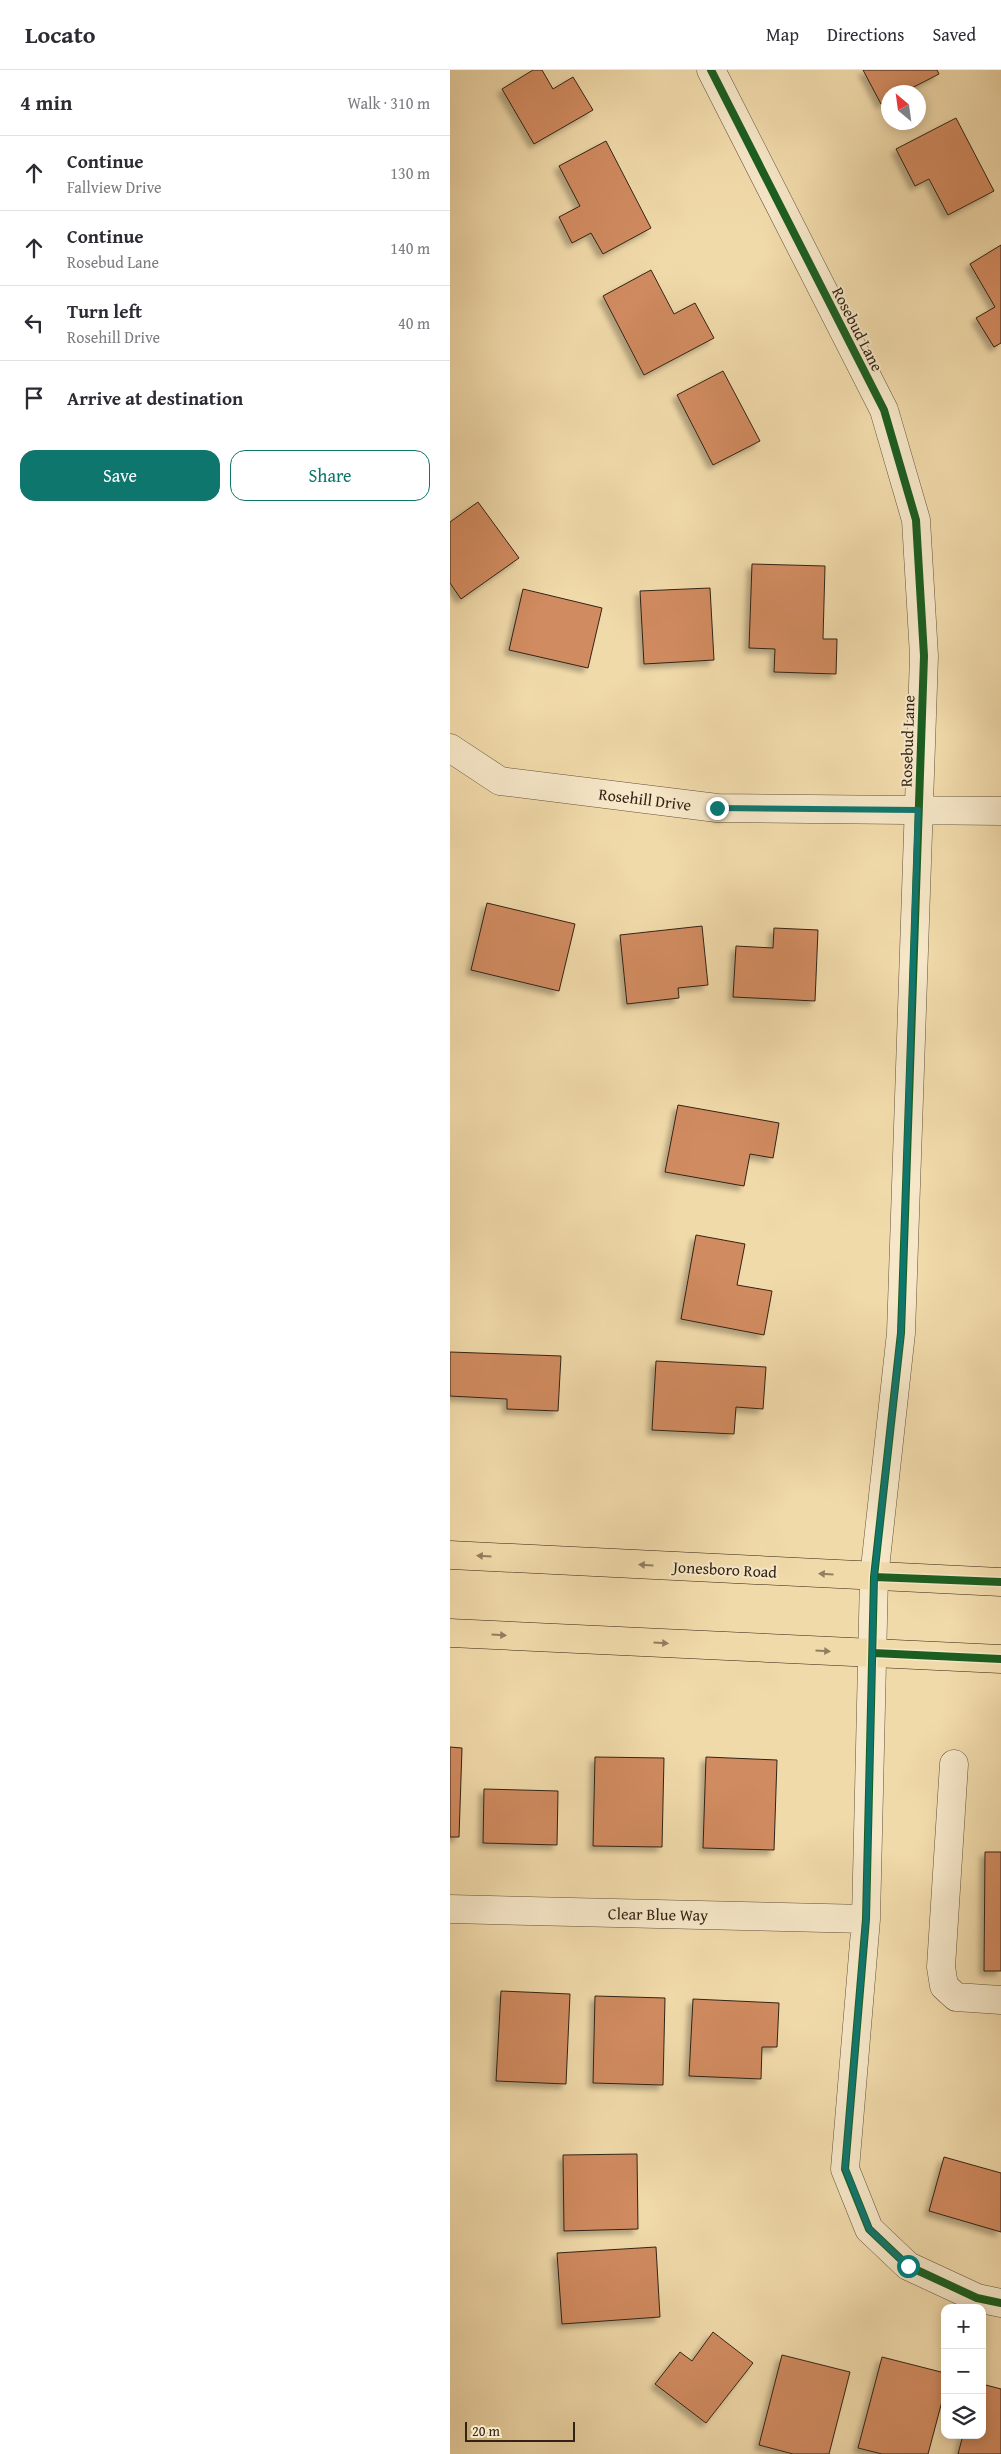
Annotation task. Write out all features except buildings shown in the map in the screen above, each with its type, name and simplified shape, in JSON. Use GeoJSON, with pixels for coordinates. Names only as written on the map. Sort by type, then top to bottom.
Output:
{"type":"FeatureCollection","features":[{"type":"Feature","properties":{"kind":"main road","name":"Jonesboro Road"},"geometry":{"type":"LineString","coordinates":[[450,1555],[1001,1582]]}},
{"type":"Feature","properties":{"kind":"main road"},"geometry":{"type":"LineString","coordinates":[[450,1633],[1001,1659]]}},
{"type":"Feature","properties":{"kind":"street","name":"Rosebud Lane"},"geometry":{"type":"LineString","coordinates":[[711,70],[884,410],[916,520],[924,656],[901,1333],[874,1577],[866,1919],[845,2168],[869,2229],[908,2266],[977,2298],[1001,2304]]}},
{"type":"Feature","properties":{"kind":"street","name":"Rosehill Drive"},"geometry":{"type":"LineString","coordinates":[[450,748],[500,781],[717,808],[1001,811]]}},
{"type":"Feature","properties":{"kind":"street"},"geometry":{"type":"LineString","coordinates":[[954,1764],[941,1967],[944,1986],[956,1997],[1001,2000]]}},
{"type":"Feature","properties":{"kind":"street","name":"Clear Blue Way"},"geometry":{"type":"LineString","coordinates":[[450,1909],[866,1919]]}},
{"type":"Feature","properties":{"kind":"cycle path"},"geometry":{"type":"LineString","coordinates":[[711,70],[884,410],[916,520],[924,656],[901,1333],[874,1577],[866,1919],[845,2169],[869,2229],[908,2266],[977,2298],[1001,2303]]}},
{"type":"Feature","properties":{"kind":"cycle path"},"geometry":{"type":"LineString","coordinates":[[874,1577],[1001,1582]]}},
{"type":"Feature","properties":{"kind":"cycle path"},"geometry":{"type":"LineString","coordinates":[[873,1653],[1001,1659]]}},
{"type":"Feature","properties":{"kind":"route"},"geometry":{"type":"LineString","coordinates":[[717,808],[918,810],[901,1333],[874,1577],[866,1919],[845,2168],[869,2229],[908,2266]]}}]}
